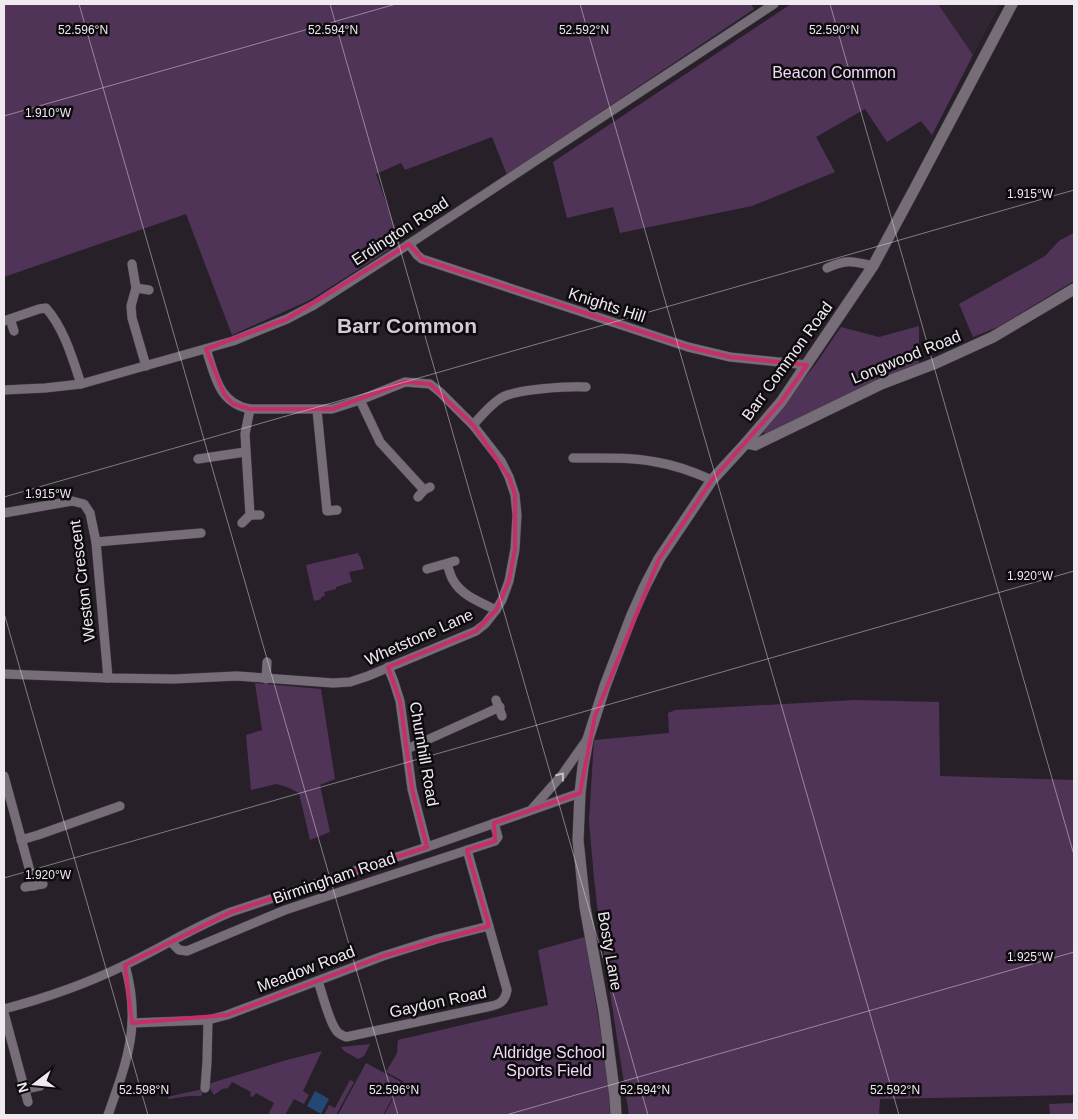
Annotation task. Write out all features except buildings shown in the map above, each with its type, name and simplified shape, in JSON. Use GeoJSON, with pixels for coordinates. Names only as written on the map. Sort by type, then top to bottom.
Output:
{"type":"FeatureCollection","features":[{"type":"Feature","properties":{"kind":"main road","name":"Barr Common Road"},"geometry":{"type":"LineString","coordinates":[[580,793],[588,738],[605,686],[645,586],[659,559],[712,480],[781,402],[872,266],[1012,4]]}},
{"type":"Feature","properties":{"kind":"main road","name":"Longwood Road"},"geometry":{"type":"LineString","coordinates":[[746,443],[755,445],[881,384],[970,349],[1074,288]]}},
{"type":"Feature","properties":{"kind":"main road","name":"Bosty Lane"},"geometry":{"type":"LineString","coordinates":[[580,793],[578,840],[585,907],[604,1012],[616,1115]]}},
{"type":"Feature","properties":{"kind":"street","name":"Erdington Road"},"geometry":{"type":"LineString","coordinates":[[4,390],[81,384],[233,341],[287,319],[314,305],[409,244],[774,4]]}},
{"type":"Feature","properties":{"kind":"street","name":"Knights Hill"},"geometry":{"type":"LineString","coordinates":[[409,244],[422,259],[688,347],[730,357],[807,365]]}},
{"type":"Feature","properties":{"kind":"street"},"geometry":{"type":"LineString","coordinates":[[828,268],[840,262],[851,261],[872,266]]}},
{"type":"Feature","properties":{"kind":"street"},"geometry":{"type":"LineString","coordinates":[[132,264],[136,288],[131,306],[132,318],[146,366]]}},
{"type":"Feature","properties":{"kind":"street"},"geometry":{"type":"LineString","coordinates":[[136,288],[149,290]]}},
{"type":"Feature","properties":{"kind":"street"},"geometry":{"type":"LineString","coordinates":[[14,331],[7,320],[46,308],[52,314],[69,348],[81,384]]}},
{"type":"Feature","properties":{"kind":"street","name":"Whetstone Lane"},"geometry":{"type":"LineString","coordinates":[[4,674],[108,678],[237,676],[342,683],[360,679],[476,631],[485,624],[496,610],[509,582],[515,549],[515,495],[501,460],[472,425],[440,392],[430,384],[405,382],[332,409],[250,409],[240,407],[224,394],[218,385],[206,349]]}},
{"type":"Feature","properties":{"kind":"street"},"geometry":{"type":"LineString","coordinates":[[472,425],[501,398],[511,393],[572,386],[586,387]]}},
{"type":"Feature","properties":{"kind":"street"},"geometry":{"type":"LineString","coordinates":[[572,386],[572,397]]}},
{"type":"Feature","properties":{"kind":"street"},"geometry":{"type":"LineString","coordinates":[[360,400],[380,442],[424,491]]}},
{"type":"Feature","properties":{"kind":"street"},"geometry":{"type":"LineString","coordinates":[[250,409],[245,434],[250,515]]}},
{"type":"Feature","properties":{"kind":"street"},"geometry":{"type":"LineString","coordinates":[[317,410],[327,511],[337,510]]}},
{"type":"Feature","properties":{"kind":"street"},"geometry":{"type":"LineString","coordinates":[[198,459],[245,452]]}},
{"type":"Feature","properties":{"kind":"street"},"geometry":{"type":"LineString","coordinates":[[573,458],[617,458],[656,462],[694,472],[712,480]]}},
{"type":"Feature","properties":{"kind":"street","name":"Weston Crescent"},"geometry":{"type":"LineString","coordinates":[[4,513],[72,501],[84,504],[90,513],[96,542],[108,678]]}},
{"type":"Feature","properties":{"kind":"street"},"geometry":{"type":"LineString","coordinates":[[242,523],[250,515],[260,515]]}},
{"type":"Feature","properties":{"kind":"street"},"geometry":{"type":"LineString","coordinates":[[96,542],[202,532]]}},
{"type":"Feature","properties":{"kind":"street"},"geometry":{"type":"LineString","coordinates":[[428,569],[451,563],[453,580],[460,589],[466,595],[496,610]]}},
{"type":"Feature","properties":{"kind":"street"},"geometry":{"type":"LineString","coordinates":[[266,679],[267,662]]}},
{"type":"Feature","properties":{"kind":"street","name":"Churnhill Road"},"geometry":{"type":"LineString","coordinates":[[388,668],[400,700],[412,789],[427,847]]}},
{"type":"Feature","properties":{"kind":"street"},"geometry":{"type":"LineString","coordinates":[[407,749],[498,704],[502,716]]}},
{"type":"Feature","properties":{"kind":"street","name":"Birmingham Road"},"geometry":{"type":"LineString","coordinates":[[530,811],[562,775],[588,738]]}},
{"type":"Feature","properties":{"kind":"street"},"geometry":{"type":"LineString","coordinates":[[4,776],[34,886]]}},
{"type":"Feature","properties":{"kind":"street","name":"Birmingham Road"},"geometry":{"type":"LineString","coordinates":[[4,1009],[69,989],[125,965],[215,918],[238,909],[427,847],[580,793]]}},
{"type":"Feature","properties":{"kind":"street"},"geometry":{"type":"LineString","coordinates":[[21,840],[120,806]]}},
{"type":"Feature","properties":{"kind":"street","name":"Birmingham Road"},"geometry":{"type":"LineString","coordinates":[[171,942],[179,950],[187,951],[285,910],[495,841],[498,837],[494,824]]}},
{"type":"Feature","properties":{"kind":"street","name":"Gaydon Road"},"geometry":{"type":"LineString","coordinates":[[318,980],[332,1024],[336,1031],[346,1037],[499,1004],[504,1001],[507,990],[467,850]]}},
{"type":"Feature","properties":{"kind":"street","name":"Meadow Road"},"geometry":{"type":"LineString","coordinates":[[132,1023],[208,1020],[227,1015],[403,949],[489,926]]}},
{"type":"Feature","properties":{"kind":"street"},"geometry":{"type":"LineString","coordinates":[[108,1115],[120,1081],[132,1023],[131,992],[125,965]]}},
{"type":"Feature","properties":{"kind":"street"},"geometry":{"type":"LineString","coordinates":[[4,1013],[28,1102]]}},
{"type":"Feature","properties":{"kind":"street"},"geometry":{"type":"LineString","coordinates":[[204,1088],[208,1020]]}},
{"type":"Feature","properties":{"kind":"street"},"geometry":{"type":"LineString","coordinates":[[25,1089],[40,1086]]}},
{"type":"Feature","properties":{"kind":"highlighted area"},"geometry":{"type":"Polygon","coordinates":[[[409,244],[422,259],[688,347],[730,357],[807,365],[781,402],[712,480],[659,559],[595,716],[580,793],[494,823],[495,841],[467,850],[489,926],[383,956],[227,1015],[132,1023],[125,965],[231,912],[427,847],[412,789],[400,701],[388,667],[476,631],[496,610],[509,581],[515,549],[515,495],[509,477],[473,425],[430,384],[405,382],[332,409],[250,409],[233,404],[224,394],[206,349],[287,319],[409,244]]]}},
{"type":"Feature","properties":{"kind":"shaded area"},"geometry":{"type":"Polygon","coordinates":[[[938,4],[1000,4],[973,55],[938,4]]]}},
{"type":"Feature","properties":{"kind":"green space"},"geometry":{"type":"Polygon","coordinates":[[[4,4],[751,4],[754,9],[507,175],[492,137],[405,170],[401,163],[376,174],[400,243],[310,300],[232,335],[186,214],[4,277],[4,4]]]}},
{"type":"Feature","properties":{"kind":"green space","name":"Beacon Common"},"geometry":{"type":"Polygon","coordinates":[[[791,4],[938,4],[973,55],[932,135],[921,121],[887,142],[865,109],[816,137],[835,172],[752,206],[620,233],[613,207],[567,218],[553,162],[791,4]]]}},
{"type":"Feature","properties":{"kind":"green space"},"geometry":{"type":"Polygon","coordinates":[[[1073,233],[1074,281],[998,327],[973,337],[959,304],[1045,256],[1059,241],[1073,233]]]}},
{"type":"Feature","properties":{"kind":"green space"},"geometry":{"type":"Polygon","coordinates":[[[919,326],[919,363],[883,378],[877,378],[875,382],[765,434],[763,430],[815,365],[841,327],[879,337],[919,326]]]}},
{"type":"Feature","properties":{"kind":"green space"},"geometry":{"type":"Polygon","coordinates":[[[358,553],[364,569],[349,572],[352,582],[324,592],[325,596],[314,601],[306,565],[358,553]]]}},
{"type":"Feature","properties":{"kind":"green space"},"geometry":{"type":"Polygon","coordinates":[[[255,683],[321,689],[335,779],[320,785],[330,832],[310,840],[299,793],[276,784],[251,790],[246,735],[262,730],[255,683]]]}},
{"type":"Feature","properties":{"kind":"green space"},"geometry":{"type":"Polygon","coordinates":[[[855,700],[939,702],[940,776],[1074,780],[1074,1095],[880,1099],[879,1115],[629,1115],[594,878],[589,821],[594,740],[669,733],[668,713],[675,710],[855,700]]]}},
{"type":"Feature","properties":{"kind":"green space","name":"Aldridge School Sports Field"},"geometry":{"type":"Polygon","coordinates":[[[585,937],[607,1071],[610,1115],[384,1115],[403,1081],[386,1072],[397,1053],[398,1040],[548,1005],[538,950],[585,937]]]}},
{"type":"Feature","properties":{"kind":"green space"},"geometry":{"type":"Polygon","coordinates":[[[370,1044],[364,1056],[358,1059],[344,1051],[341,1047],[370,1044]]]}},
{"type":"Feature","properties":{"kind":"green space"},"geometry":{"type":"Polygon","coordinates":[[[322,1051],[303,1091],[309,1095],[304,1104],[294,1099],[285,1115],[268,1115],[274,1103],[256,1093],[253,1097],[250,1096],[251,1092],[232,1082],[228,1088],[222,1089],[214,1095],[208,1084],[283,1061],[322,1051]]]}},
{"type":"Feature","properties":{"kind":"green space"},"geometry":{"type":"Polygon","coordinates":[[[366,1063],[401,1082],[383,1115],[338,1115],[366,1063]]]}},
{"type":"Feature","properties":{"kind":"green space"},"geometry":{"type":"Polygon","coordinates":[[[350,1080],[354,1082],[336,1115],[324,1115],[329,1105],[335,1108],[350,1080]]]}},
{"type":"Feature","properties":{"kind":"green space"},"geometry":{"type":"Polygon","coordinates":[[[203,1089],[201,1096],[169,1099],[167,1097],[203,1089]]]}},
{"type":"Feature","properties":{"kind":"green space"},"geometry":{"type":"Polygon","coordinates":[[[1074,1103],[1074,1115],[1050,1115],[1049,1104],[1074,1103]]]}},
{"type":"Feature","properties":{"kind":"water"},"geometry":{"type":"Polygon","coordinates":[[[315,1091],[329,1099],[321,1114],[307,1106],[315,1091]]]}},
{"type":"Feature","properties":{"kind":"district","name":"Barr Common"},"geometry":{"type":"Point","coordinates":[407,325]}}]}
